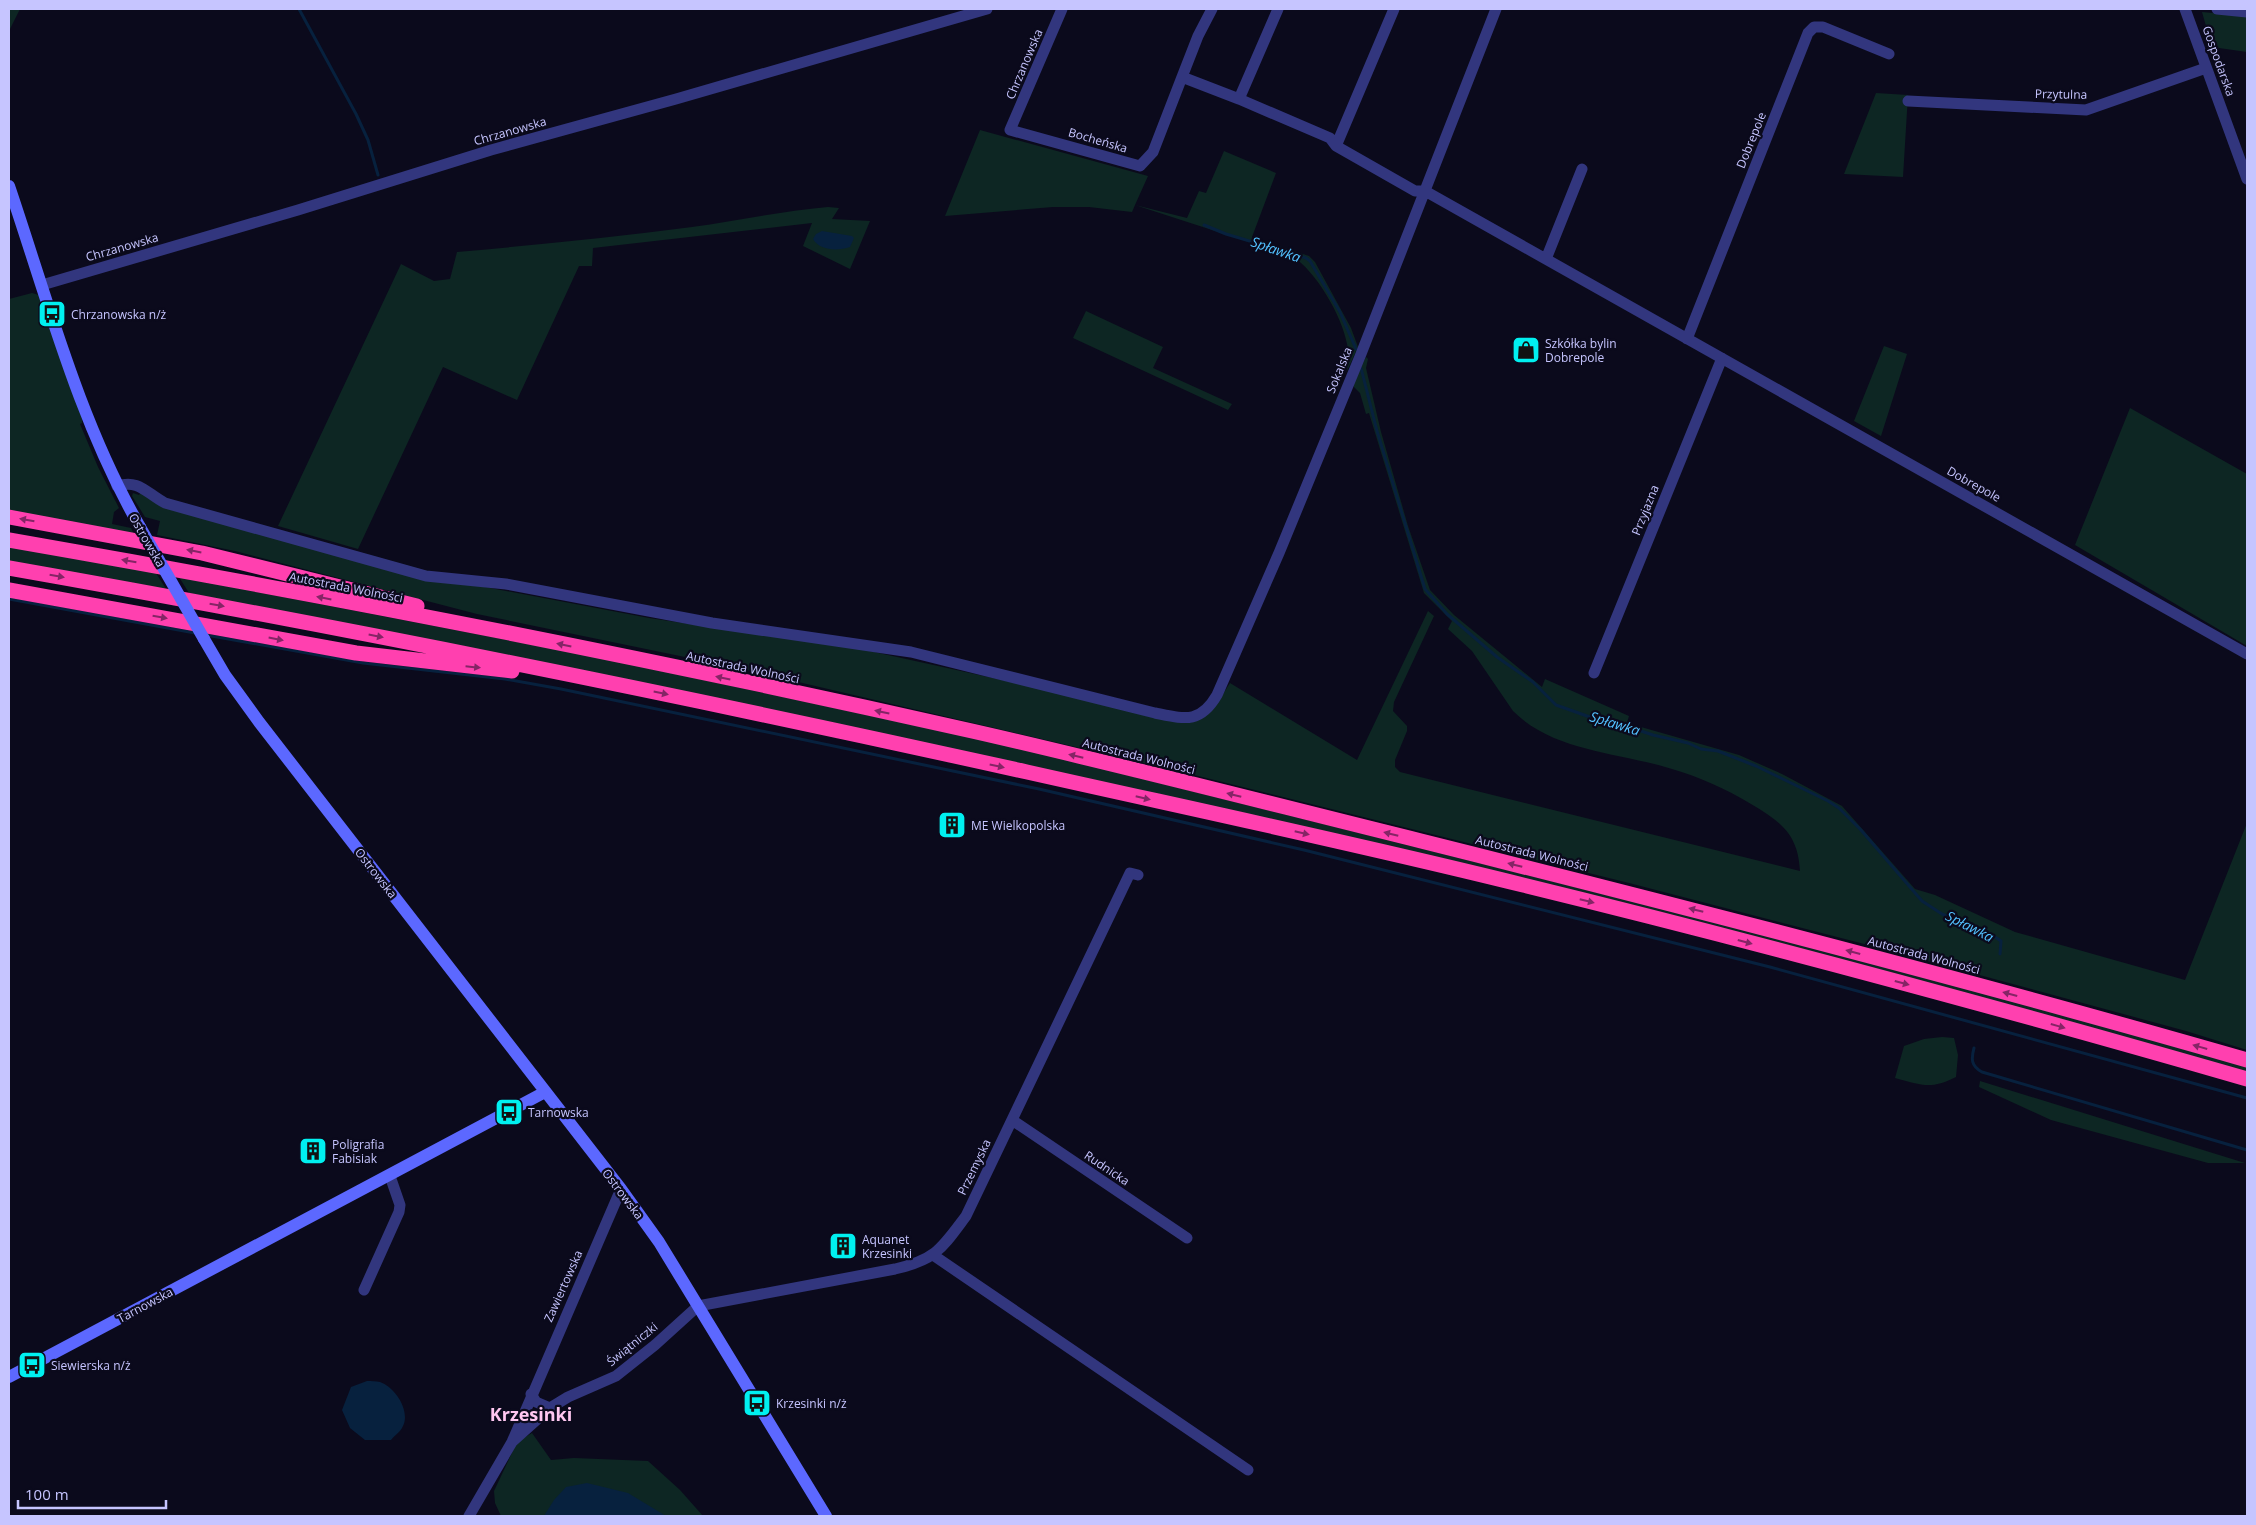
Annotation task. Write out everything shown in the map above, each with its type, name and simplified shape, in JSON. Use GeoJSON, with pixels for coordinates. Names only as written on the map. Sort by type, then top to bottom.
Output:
{"type":"FeatureCollection","features":[{"type":"Feature","properties":{"kind":"highway"},"geometry":{"type":"LineString","coordinates":[[9,517],[163,545],[242,562],[423,608],[474,627]]}},
{"type":"Feature","properties":{"kind":"highway","name":"Autostrada Wolności"},"geometry":{"type":"LineString","coordinates":[[9,540],[474,627],[930,722],[1081,757],[1700,911],[1930,972],[2247,1060]]}},
{"type":"Feature","properties":{"kind":"highway"},"geometry":{"type":"LineString","coordinates":[[9,568],[296,620],[613,683],[1096,787],[1527,886],[1850,970],[2247,1079]]}},
{"type":"Feature","properties":{"kind":"highway"},"geometry":{"type":"LineString","coordinates":[[9,590],[362,654],[613,683]]}},
{"type":"Feature","properties":{"kind":"street","name":"Chrzanowska"},"geometry":{"type":"LineString","coordinates":[[42,285],[298,210],[491,150],[685,97],[987,9]]}},
{"type":"Feature","properties":{"kind":"street","name":"Chrzanowska"},"geometry":{"type":"LineString","coordinates":[[1010,130],[1062,9]]}},
{"type":"Feature","properties":{"kind":"street","name":"Bocheńska"},"geometry":{"type":"LineString","coordinates":[[1010,130],[1140,166],[1153,152],[1198,36],[1212,9]]}},
{"type":"Feature","properties":{"kind":"street"},"geometry":{"type":"LineString","coordinates":[[1239,99],[1278,9]]}},
{"type":"Feature","properties":{"kind":"street"},"geometry":{"type":"LineString","coordinates":[[1336,146],[1394,9]]}},
{"type":"Feature","properties":{"kind":"street","name":"Sokalska"},"geometry":{"type":"LineString","coordinates":[[117,486],[128,483],[134,484],[165,503],[426,576],[506,584],[712,623],[911,652],[1181,718],[1192,718],[1210,707],[1222,684],[1279,553],[1496,9]]}},
{"type":"Feature","properties":{"kind":"street","name":"Gospodarska"},"geometry":{"type":"LineString","coordinates":[[2185,9],[2247,179]]}},
{"type":"Feature","properties":{"kind":"street"},"geometry":{"type":"LineString","coordinates":[[2217,9],[2246,11]]}},
{"type":"Feature","properties":{"kind":"street","name":"Dobrepole"},"geometry":{"type":"LineString","coordinates":[[1687,339],[1808,33],[1814,28],[1823,28],[1889,54]]}},
{"type":"Feature","properties":{"kind":"street","name":"Przytulna"},"geometry":{"type":"LineString","coordinates":[[1908,101],[2086,110],[2206,68]]}},
{"type":"Feature","properties":{"kind":"street"},"geometry":{"type":"LineString","coordinates":[[1182,77],[1330,138],[1336,146],[1415,191],[1425,191]]}},
{"type":"Feature","properties":{"kind":"street"},"geometry":{"type":"LineString","coordinates":[[1546,259],[1582,169]]}},
{"type":"Feature","properties":{"kind":"street","name":"Ostrowska"},"geometry":{"type":"LineString","coordinates":[[9,186],[91,428],[117,486],[234,688],[659,1242],[826,1516]]}},
{"type":"Feature","properties":{"kind":"street","name":"Dobrepole"},"geometry":{"type":"LineString","coordinates":[[1425,191],[2247,654]]}},
{"type":"Feature","properties":{"kind":"street","name":"Przyjazna"},"geometry":{"type":"LineString","coordinates":[[1594,673],[1722,358]]}},
{"type":"Feature","properties":{"kind":"street","name":"Przemyska"},"geometry":{"type":"LineString","coordinates":[[698,1306],[726,1299],[895,1269],[916,1264],[942,1249],[966,1216],[1130,873],[1138,875]]}},
{"type":"Feature","properties":{"kind":"street","name":"Tarnowska"},"geometry":{"type":"LineString","coordinates":[[9,1377],[545,1092]]}},
{"type":"Feature","properties":{"kind":"street","name":"Rudnicka"},"geometry":{"type":"LineString","coordinates":[[1012,1120],[1186,1238]]}},
{"type":"Feature","properties":{"kind":"street"},"geometry":{"type":"LineString","coordinates":[[364,1290],[399,1212],[400,1205],[390,1176]]}},
{"type":"Feature","properties":{"kind":"street","name":"Zawiertowska"},"geometry":{"type":"LineString","coordinates":[[531,1394],[620,1189]]}},
{"type":"Feature","properties":{"kind":"street"},"geometry":{"type":"LineString","coordinates":[[933,1255],[1248,1470]]}},
{"type":"Feature","properties":{"kind":"street","name":"Świątniczki"},"geometry":{"type":"LineString","coordinates":[[512,1442],[550,1408],[568,1397],[616,1376],[655,1345],[698,1306]]}},
{"type":"Feature","properties":{"kind":"street"},"geometry":{"type":"LineString","coordinates":[[531,1394],[539,1404],[550,1408]]}},
{"type":"Feature","properties":{"kind":"street","name":"Świątniczki"},"geometry":{"type":"LineString","coordinates":[[469,1516],[512,1442],[531,1394]]}},
{"type":"Feature","properties":{"kind":"green space"},"geometry":{"type":"Polygon","coordinates":[[[9,9],[20,9],[9,31],[9,9]]]}},
{"type":"Feature","properties":{"kind":"green space"},"geometry":{"type":"Polygon","coordinates":[[[2202,12],[2247,16],[2247,52],[2212,47],[2202,12]]]}},
{"type":"Feature","properties":{"kind":"green space"},"geometry":{"type":"Polygon","coordinates":[[[1876,93],[1908,95],[1903,177],[1844,174],[1876,93]]]}},
{"type":"Feature","properties":{"kind":"green space"},"geometry":{"type":"Polygon","coordinates":[[[980,130],[1148,176],[1132,212],[1089,207],[1053,207],[945,216],[980,130]]]}},
{"type":"Feature","properties":{"kind":"green space"},"geometry":{"type":"Polygon","coordinates":[[[1224,151],[1276,173],[1252,237],[1309,256],[1315,262],[1351,328],[1358,347],[1347,371],[1348,347],[1340,321],[1319,283],[1301,263],[1292,256],[1135,205],[1187,218],[1199,191],[1206,193],[1224,151]]]}},
{"type":"Feature","properties":{"kind":"green space"},"geometry":{"type":"Polygon","coordinates":[[[828,207],[839,208],[832,219],[870,221],[850,269],[803,246],[812,223],[593,248],[592,266],[579,266],[517,400],[443,367],[358,549],[278,526],[401,264],[434,281],[450,279],[457,252],[663,231],[828,207]]]}},
{"type":"Feature","properties":{"kind":"green space"},"geometry":{"type":"Polygon","coordinates":[[[32,293],[39,295],[82,418],[82,423],[80,424],[98,467],[119,508],[114,512],[112,524],[131,528],[134,534],[9,511],[9,299],[32,293]]]}},
{"type":"Feature","properties":{"kind":"green space"},"geometry":{"type":"Polygon","coordinates":[[[1086,311],[1163,347],[1153,368],[1232,404],[1228,410],[1073,338],[1086,311]]]}},
{"type":"Feature","properties":{"kind":"green space"},"geometry":{"type":"Polygon","coordinates":[[[1884,346],[1907,354],[1881,436],[1854,421],[1884,346]]]}},
{"type":"Feature","properties":{"kind":"green space"},"geometry":{"type":"Polygon","coordinates":[[[1366,357],[1368,359],[1366,368],[1381,432],[1408,526],[1430,590],[1454,615],[1542,687],[1545,679],[1629,716],[1627,723],[1739,755],[1782,774],[1842,806],[1915,889],[1935,895],[2015,932],[2185,980],[2247,823],[2247,1050],[2186,1031],[1872,946],[1629,883],[1178,771],[738,668],[477,614],[235,551],[157,535],[160,521],[145,517],[132,496],[133,493],[139,495],[141,492],[485,587],[649,618],[865,650],[1093,700],[1168,720],[1217,703],[1230,683],[1357,760],[1428,611],[1434,616],[1394,702],[1393,711],[1407,726],[1407,731],[1395,760],[1395,767],[1400,772],[1800,871],[1796,847],[1786,830],[1771,817],[1742,799],[1713,784],[1682,772],[1567,743],[1529,725],[1513,711],[1472,651],[1448,629],[1452,621],[1424,593],[1369,413],[1366,414],[1360,393],[1354,387],[1353,382],[1366,357]]]}},
{"type":"Feature","properties":{"kind":"green space"},"geometry":{"type":"Polygon","coordinates":[[[2130,408],[2247,474],[2247,646],[2075,545],[2130,408]]]}},
{"type":"Feature","properties":{"kind":"green space"},"geometry":{"type":"Polygon","coordinates":[[[9,546],[156,573],[166,589],[9,561],[9,546]]]}},
{"type":"Feature","properties":{"kind":"green space"},"geometry":{"type":"Polygon","coordinates":[[[179,577],[606,659],[1011,746],[1707,920],[2042,1009],[2247,1067],[2247,1072],[1830,957],[189,593],[179,577]]]}},
{"type":"Feature","properties":{"kind":"green space"},"geometry":{"type":"Polygon","coordinates":[[[1954,1038],[1958,1055],[1956,1077],[1932,1085],[1912,1083],[1895,1078],[1904,1046],[1924,1039],[1954,1038]]]}},
{"type":"Feature","properties":{"kind":"green space"},"geometry":{"type":"Polygon","coordinates":[[[1980,1081],[2245,1163],[2208,1163],[2051,1120],[1979,1087],[1980,1081]]]}},
{"type":"Feature","properties":{"kind":"green space"},"geometry":{"type":"Polygon","coordinates":[[[532,1433],[551,1460],[574,1458],[648,1461],[680,1490],[703,1516],[501,1516],[495,1503],[494,1491],[517,1442],[532,1433]]]}},
{"type":"Feature","properties":{"kind":"water"},"geometry":{"type":"Polygon","coordinates":[[[822,231],[852,236],[854,238],[850,247],[840,249],[825,248],[813,239],[816,234],[822,231]]]}},
{"type":"Feature","properties":{"kind":"water"},"geometry":{"type":"Polygon","coordinates":[[[367,1381],[386,1385],[396,1395],[403,1408],[405,1422],[401,1430],[391,1440],[365,1440],[350,1428],[342,1410],[351,1387],[367,1381]]]}},
{"type":"Feature","properties":{"kind":"water"},"geometry":{"type":"Polygon","coordinates":[[[587,1483],[628,1493],[666,1516],[544,1516],[554,1500],[566,1487],[587,1483]]]}},
{"type":"Feature","properties":{"kind":"waterway"},"geometry":{"type":"LineString","coordinates":[[299,9],[356,114],[368,140],[378,175]]}},
{"type":"Feature","properties":{"kind":"waterway","name":"Spławka"},"geometry":{"type":"LineString","coordinates":[[1204,225],[1226,234],[1306,258],[1310,261],[1340,312],[1356,349]]}},
{"type":"Feature","properties":{"kind":"waterway","name":"Spławka"},"geometry":{"type":"LineString","coordinates":[[1361,368],[1377,431],[1425,589],[1447,614],[1497,657],[1533,682],[1556,705],[1587,716],[1688,743],[1701,749],[1718,751],[1756,766],[1828,801],[1839,808],[1861,830],[1922,901],[1942,914],[1992,935],[2001,941],[2000,954]]}},
{"type":"Feature","properties":{"kind":"waterway"},"geometry":{"type":"LineString","coordinates":[[9,599],[195,633]]}},
{"type":"Feature","properties":{"kind":"waterway"},"geometry":{"type":"LineString","coordinates":[[206,635],[363,663],[505,679],[561,689],[1039,789],[1304,850],[1770,967],[2247,1098]]}},
{"type":"Feature","properties":{"kind":"waterway","name":"Spławka"},"geometry":{"type":"LineString","coordinates":[[1974,1048],[1973,1062],[1982,1072],[2247,1150]]}},
{"type":"Feature","properties":{"kind":"place","name":"Chrzanowska n/ż"},"geometry":{"type":"Point","coordinates":[52,314]}},
{"type":"Feature","properties":{"kind":"place","name":"Szkółka bylin Dobrepole"},"geometry":{"type":"Point","coordinates":[1526,350]}},
{"type":"Feature","properties":{"kind":"place","name":"ME Wielkopolska"},"geometry":{"type":"Point","coordinates":[952,825]}},
{"type":"Feature","properties":{"kind":"place","name":"Tarnowska"},"geometry":{"type":"Point","coordinates":[509,1112]}},
{"type":"Feature","properties":{"kind":"place","name":"Poligrafia Fabisiak"},"geometry":{"type":"Point","coordinates":[313,1151]}},
{"type":"Feature","properties":{"kind":"place","name":"Aquanet Krzesinki"},"geometry":{"type":"Point","coordinates":[843,1246]}},
{"type":"Feature","properties":{"kind":"place","name":"Siewierska n/ż"},"geometry":{"type":"Point","coordinates":[32,1365]}},
{"type":"Feature","properties":{"kind":"place","name":"Krzesinki n/ż"},"geometry":{"type":"Point","coordinates":[757,1403]}},
{"type":"Feature","properties":{"kind":"district","name":"Krzesinki"},"geometry":{"type":"Point","coordinates":[531,1414]}}]}
